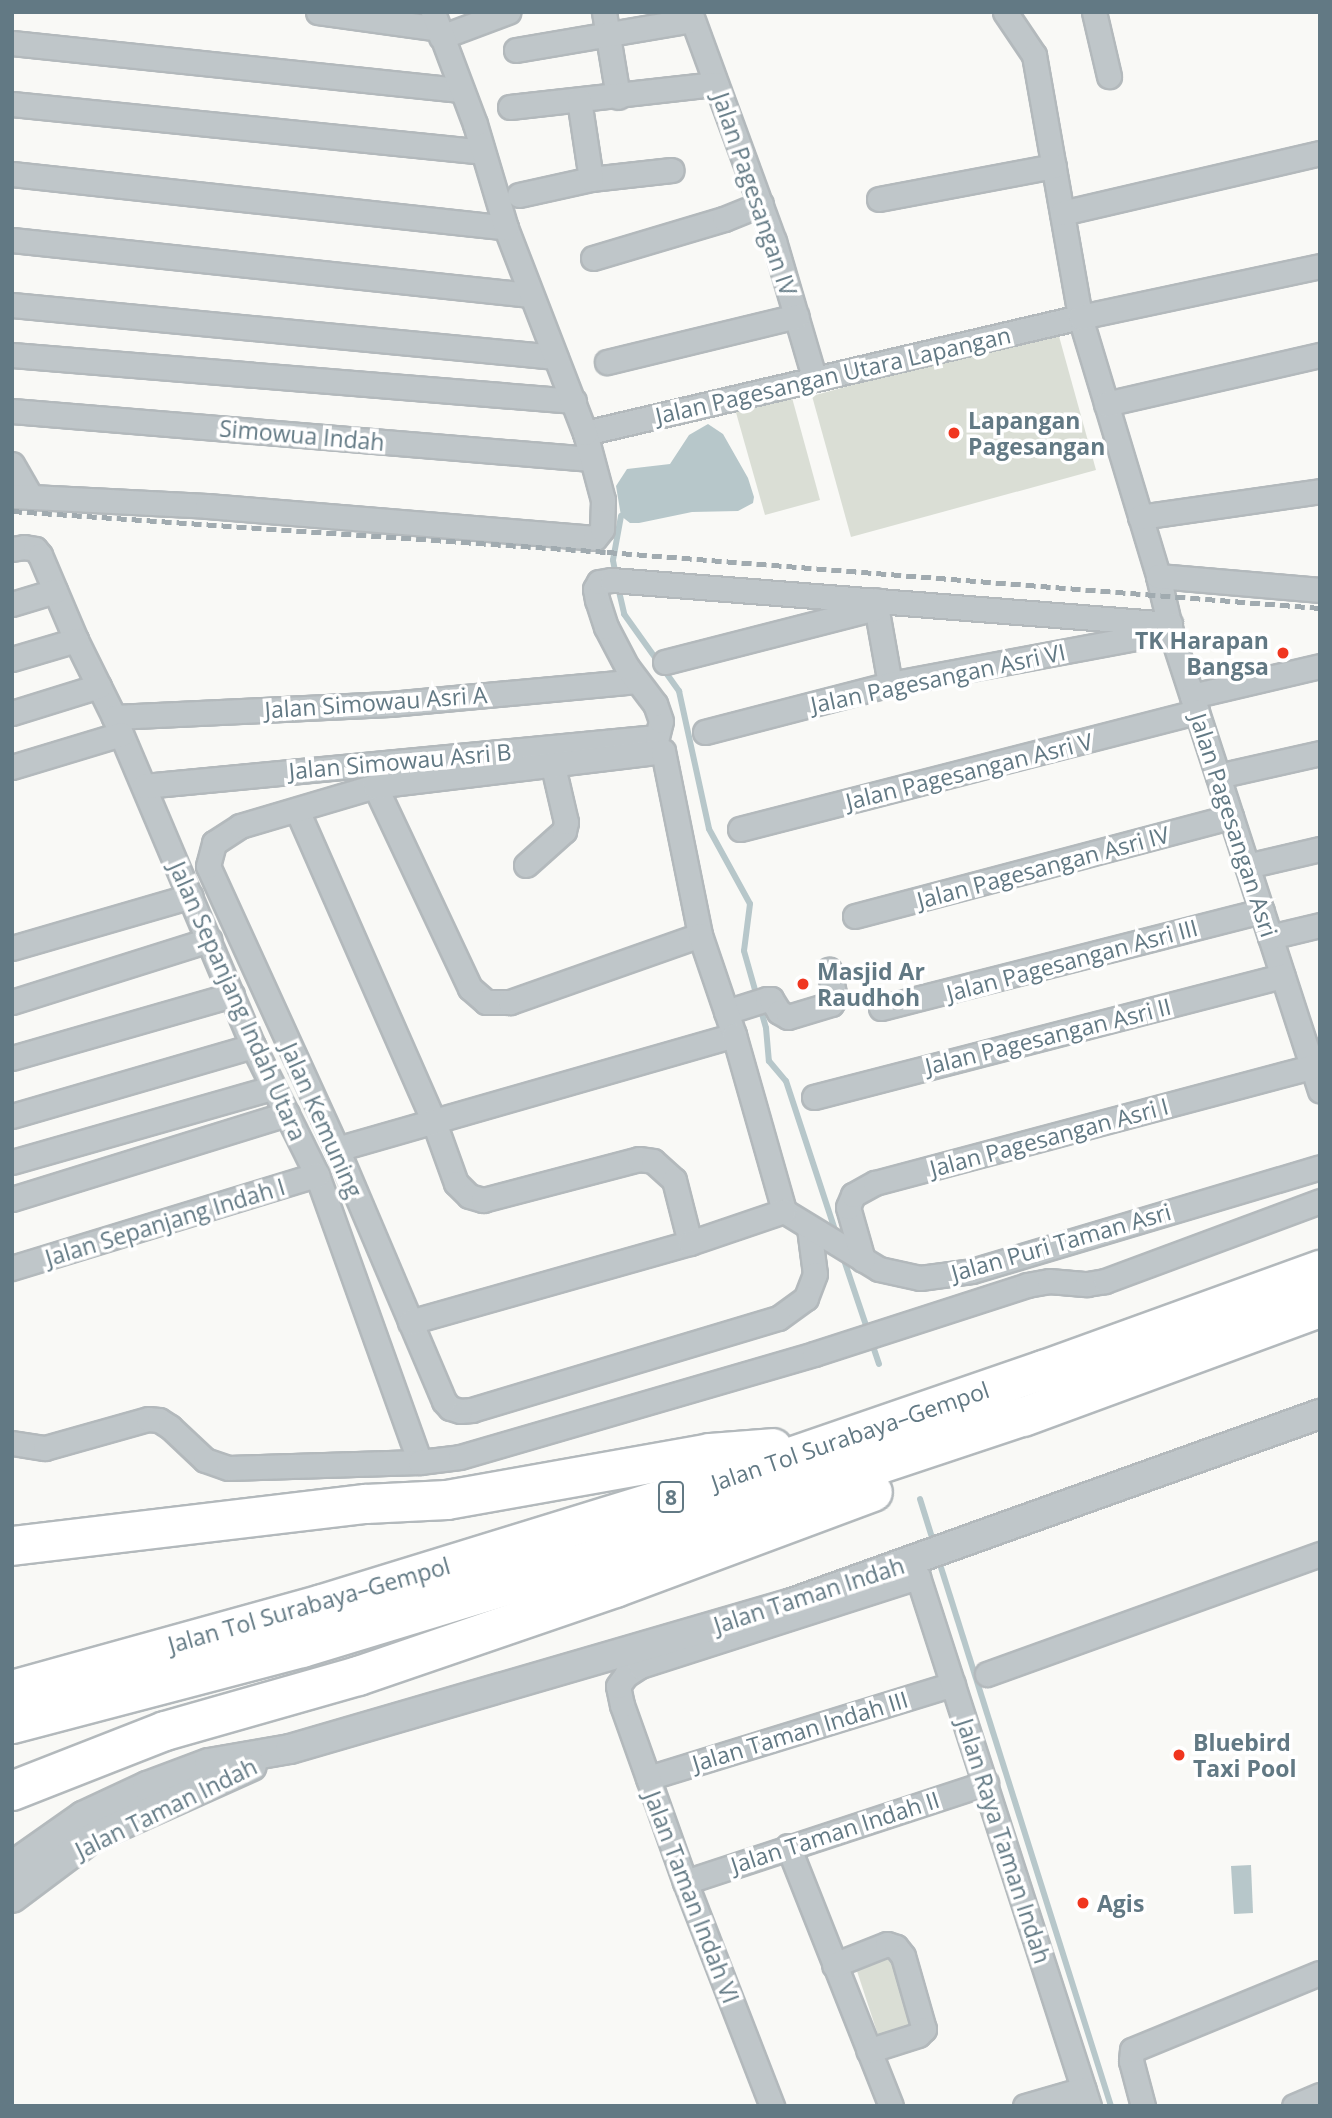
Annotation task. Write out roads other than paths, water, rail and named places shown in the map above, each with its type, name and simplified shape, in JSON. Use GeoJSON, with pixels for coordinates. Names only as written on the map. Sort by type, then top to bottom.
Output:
{"type":"FeatureCollection","features":[{"type":"Feature","properties":{"kind":"highway","name":"Jalan Tol Surabaya–Gempol"},"geometry":{"type":"LineString","coordinates":[[12,1690],[322,1604],[718,1482],[1320,1270]]}},
{"type":"Feature","properties":{"kind":"highway","name":"Jalan Tol Surabaya–Gempol"},"geometry":{"type":"LineString","coordinates":[[12,1724],[340,1636],[610,1554],[1023,1417],[1320,1308]]}},
{"type":"Feature","properties":{"kind":"highway"},"geometry":{"type":"LineString","coordinates":[[12,1791],[165,1731],[358,1676],[615,1588],[883,1489],[975,1445],[1023,1417]]}},
{"type":"Feature","properties":{"kind":"highway"},"geometry":{"type":"LineString","coordinates":[[12,1546],[366,1504],[447,1500],[710,1453],[820,1448]]}},
{"type":"Feature","properties":{"kind":"highway"},"geometry":{"type":"LineString","coordinates":[[12,1561],[49,1541]]}},
{"type":"Feature","properties":{"kind":"highway"},"geometry":{"type":"LineString","coordinates":[[12,1675],[64,1676]]}},
{"type":"Feature","properties":{"kind":"highway"},"geometry":{"type":"LineString","coordinates":[[12,1767],[169,1715],[271,1686],[305,1691]]}},
{"type":"Feature","properties":{"kind":"street"},"geometry":{"type":"LineString","coordinates":[[318,12],[444,28],[508,12]]}},
{"type":"Feature","properties":{"kind":"street"},"geometry":{"type":"LineString","coordinates":[[1005,12],[1034,55],[1080,317]]}},
{"type":"Feature","properties":{"kind":"street"},"geometry":{"type":"LineString","coordinates":[[1094,12],[1109,76]]}},
{"type":"Feature","properties":{"kind":"street"},"geometry":{"type":"LineString","coordinates":[[516,50],[606,23],[691,16]]}},
{"type":"Feature","properties":{"kind":"street","name":"Jalan Pagesangan IV"},"geometry":{"type":"LineString","coordinates":[[691,16],[761,204],[814,377]]}},
{"type":"Feature","properties":{"kind":"street"},"geometry":{"type":"LineString","coordinates":[[606,23],[618,97]]}},
{"type":"Feature","properties":{"kind":"street"},"geometry":{"type":"LineString","coordinates":[[12,464],[22,496],[206,506],[595,538],[603,529],[603,500],[585,433],[506,228],[461,90],[444,28]]}},
{"type":"Feature","properties":{"kind":"street"},"geometry":{"type":"LineString","coordinates":[[12,43],[461,90]]}},
{"type":"Feature","properties":{"kind":"street"},"geometry":{"type":"LineString","coordinates":[[510,107],[716,84]]}},
{"type":"Feature","properties":{"kind":"street"},"geometry":{"type":"LineString","coordinates":[[579,100],[591,180]]}},
{"type":"Feature","properties":{"kind":"street"},"geometry":{"type":"LineString","coordinates":[[12,104],[483,152]]}},
{"type":"Feature","properties":{"kind":"street"},"geometry":{"type":"LineString","coordinates":[[1062,214],[1320,153]]}},
{"type":"Feature","properties":{"kind":"street"},"geometry":{"type":"LineString","coordinates":[[879,199],[1054,166]]}},
{"type":"Feature","properties":{"kind":"street"},"geometry":{"type":"LineString","coordinates":[[519,195],[591,180],[671,170]]}},
{"type":"Feature","properties":{"kind":"street"},"geometry":{"type":"LineString","coordinates":[[12,174],[506,228]]}},
{"type":"Feature","properties":{"kind":"street"},"geometry":{"type":"LineString","coordinates":[[593,258],[724,219],[761,204]]}},
{"type":"Feature","properties":{"kind":"street"},"geometry":{"type":"LineString","coordinates":[[12,240],[530,295]]}},
{"type":"Feature","properties":{"kind":"street","name":"Jalan Pagesangan Utara Lapangan"},"geometry":{"type":"LineString","coordinates":[[585,433],[814,377],[1320,266]]}},
{"type":"Feature","properties":{"kind":"street"},"geometry":{"type":"LineString","coordinates":[[12,305],[556,357]]}},
{"type":"Feature","properties":{"kind":"street"},"geometry":{"type":"LineString","coordinates":[[607,362],[797,316]]}},
{"type":"Feature","properties":{"kind":"street","name":"Jalan Pagesangan Asri"},"geometry":{"type":"LineString","coordinates":[[1080,317],[1158,576],[1171,630],[1320,1091]]}},
{"type":"Feature","properties":{"kind":"street"},"geometry":{"type":"LineString","coordinates":[[12,355],[574,401]]}},
{"type":"Feature","properties":{"kind":"street"},"geometry":{"type":"LineString","coordinates":[[1106,404],[1320,355]]}},
{"type":"Feature","properties":{"kind":"street","name":"Simowua Indah"},"geometry":{"type":"LineString","coordinates":[[12,411],[591,459]]}},
{"type":"Feature","properties":{"kind":"street"},"geometry":{"type":"LineString","coordinates":[[1140,517],[1320,491]]}},
{"type":"Feature","properties":{"kind":"street","name":"Jalan Sepanjang Indah Utara"},"geometry":{"type":"LineString","coordinates":[[24,549],[55,591],[75,640],[118,725],[253,1046],[317,1175],[420,1462]]}},
{"type":"Feature","properties":{"kind":"street"},"geometry":{"type":"LineString","coordinates":[[1158,576],[1320,590]]}},
{"type":"Feature","properties":{"kind":"street"},"geometry":{"type":"LineString","coordinates":[[410,1322],[690,1243],[784,1211],[734,1035],[743,1007],[700,935],[660,744],[661,721],[655,704],[637,681],[606,627],[595,589],[599,582],[617,580],[1171,630]]}},
{"type":"Feature","properties":{"kind":"street"},"geometry":{"type":"LineString","coordinates":[[12,604],[55,591]]}},
{"type":"Feature","properties":{"kind":"street"},"geometry":{"type":"LineString","coordinates":[[664,662],[875,604]]}},
{"type":"Feature","properties":{"kind":"street"},"geometry":{"type":"LineString","coordinates":[[875,604],[890,684]]}},
{"type":"Feature","properties":{"kind":"street","name":"Jalan Pagesangan Asri VI"},"geometry":{"type":"LineString","coordinates":[[705,732],[890,684],[1171,630]]}},
{"type":"Feature","properties":{"kind":"street"},"geometry":{"type":"LineString","coordinates":[[12,659],[75,640]]}},
{"type":"Feature","properties":{"kind":"street","name":"Jalan Pagesangan Asri V"},"geometry":{"type":"LineString","coordinates":[[740,829],[1195,704],[1320,666]]}},
{"type":"Feature","properties":{"kind":"street","name":"Jalan Simowau Asri A"},"geometry":{"type":"LineString","coordinates":[[12,767],[118,725],[637,681]]}},
{"type":"Feature","properties":{"kind":"street"},"geometry":{"type":"LineString","coordinates":[[12,713],[99,686]]}},
{"type":"Feature","properties":{"kind":"street","name":"Jalan Kemuning"},"geometry":{"type":"LineString","coordinates":[[660,744],[553,766],[375,786],[240,826],[214,843],[208,866],[337,1149],[443,1401],[450,1408],[472,1410],[778,1318],[806,1298],[815,1274],[814,1231]]}},
{"type":"Feature","properties":{"kind":"street","name":"Jalan Simowau Asri B"},"geometry":{"type":"LineString","coordinates":[[144,786],[660,744]]}},
{"type":"Feature","properties":{"kind":"street"},"geometry":{"type":"LineString","coordinates":[[1218,776],[1320,754]]}},
{"type":"Feature","properties":{"kind":"street"},"geometry":{"type":"LineString","coordinates":[[526,865],[564,831],[566,822],[553,766]]}},
{"type":"Feature","properties":{"kind":"street"},"geometry":{"type":"LineString","coordinates":[[375,786],[470,988],[486,1002],[510,1002],[700,935]]}},
{"type":"Feature","properties":{"kind":"street"},"geometry":{"type":"LineString","coordinates":[[296,810],[434,1122],[456,1183],[469,1196],[483,1200],[639,1159],[653,1161],[674,1180],[690,1243]]}},
{"type":"Feature","properties":{"kind":"street","name":"Jalan Pagesangan Asri IV"},"geometry":{"type":"LineString","coordinates":[[855,916],[1231,817]]}},
{"type":"Feature","properties":{"kind":"street"},"geometry":{"type":"LineString","coordinates":[[1247,866],[1320,849]]}},
{"type":"Feature","properties":{"kind":"street"},"geometry":{"type":"LineString","coordinates":[[12,948],[191,896]]}},
{"type":"Feature","properties":{"kind":"street","name":"Jalan Pagesangan Asri III"},"geometry":{"type":"LineString","coordinates":[[881,1008],[1262,911]]}},
{"type":"Feature","properties":{"kind":"street"},"geometry":{"type":"LineString","coordinates":[[1270,937],[1320,925]]}},
{"type":"Feature","properties":{"kind":"street"},"geometry":{"type":"LineString","coordinates":[[12,1002],[209,940]]}},
{"type":"Feature","properties":{"kind":"street"},"geometry":{"type":"LineString","coordinates":[[743,1007],[771,999],[779,1012],[788,1017],[831,1004],[835,998],[829,970]]}},
{"type":"Feature","properties":{"kind":"street","name":"Jalan Pagesangan Asri II"},"geometry":{"type":"LineString","coordinates":[[814,1097],[1283,976]]}},
{"type":"Feature","properties":{"kind":"street"},"geometry":{"type":"LineString","coordinates":[[12,1058],[232,995]]}},
{"type":"Feature","properties":{"kind":"street"},"geometry":{"type":"LineString","coordinates":[[337,1149],[734,1035]]}},
{"type":"Feature","properties":{"kind":"street"},"geometry":{"type":"LineString","coordinates":[[12,1116],[253,1046]]}},
{"type":"Feature","properties":{"kind":"street","name":"Jalan Pagesangan Asri I"},"geometry":{"type":"LineString","coordinates":[[863,1260],[848,1207],[853,1195],[875,1183],[1312,1067]]}},
{"type":"Feature","properties":{"kind":"street"},"geometry":{"type":"LineString","coordinates":[[12,1162],[272,1088]]}},
{"type":"Feature","properties":{"kind":"street"},"geometry":{"type":"LineString","coordinates":[[12,1199],[287,1114]]}},
{"type":"Feature","properties":{"kind":"street","name":"Jalan Puri Taman Asri"},"geometry":{"type":"LineString","coordinates":[[784,1211],[879,1269],[920,1278],[972,1271],[1320,1167]]}},
{"type":"Feature","properties":{"kind":"street","name":"Jalan Sepanjang Indah I"},"geometry":{"type":"LineString","coordinates":[[12,1268],[317,1175]]}},
{"type":"Feature","properties":{"kind":"street"},"geometry":{"type":"LineString","coordinates":[[12,1443],[44,1448],[148,1419],[159,1420],[170,1427],[205,1460],[228,1468],[420,1462],[480,1454],[866,1338],[1027,1285],[1049,1281],[1087,1284],[1105,1281],[1320,1202]]}},
{"type":"Feature","properties":{"kind":"street","name":"Jalan Taman Indah"},"geometry":{"type":"LineString","coordinates":[[12,1866],[83,1816],[146,1786],[209,1763],[290,1749],[918,1568],[950,1548],[1320,1414]]}},
{"type":"Feature","properties":{"kind":"street"},"geometry":{"type":"LineString","coordinates":[[987,1674],[1320,1554]]}},
{"type":"Feature","properties":{"kind":"street","name":"Jalan Raya Taman Indah"},"geometry":{"type":"LineString","coordinates":[[918,1568],[1087,2097]]}},
{"type":"Feature","properties":{"kind":"street","name":"Jalan Taman Indah VI"},"geometry":{"type":"LineString","coordinates":[[772,2106],[685,1882],[622,1705],[618,1686],[626,1675],[640,1666],[918,1568]]}},
{"type":"Feature","properties":{"kind":"street","name":"Jalan Taman Indah III"},"geometry":{"type":"LineString","coordinates":[[648,1778],[953,1684]]}},
{"type":"Feature","properties":{"kind":"street","name":"Jalan Taman Indah"},"geometry":{"type":"LineString","coordinates":[[12,1898],[92,1838],[290,1749]]}},
{"type":"Feature","properties":{"kind":"street","name":"Jalan Taman Indah II"},"geometry":{"type":"LineString","coordinates":[[685,1882],[986,1783]]}},
{"type":"Feature","properties":{"kind":"street"},"geometry":{"type":"LineString","coordinates":[[788,1846],[891,2106]]}},
{"type":"Feature","properties":{"kind":"street"},"geometry":{"type":"LineString","coordinates":[[834,1965],[887,1944],[895,1947],[903,1956],[924,2029],[918,2035],[868,2051]]}},
{"type":"Feature","properties":{"kind":"street"},"geometry":{"type":"LineString","coordinates":[[1143,2106],[1130,2053],[1136,2047],[1320,1973]]}},
{"type":"Feature","properties":{"kind":"street"},"geometry":{"type":"LineString","coordinates":[[1294,2106],[1320,2095]]}},
{"type":"Feature","properties":{"kind":"street"},"geometry":{"type":"LineString","coordinates":[[1025,2106],[1087,2097]]}},
{"type":"Feature","properties":{"kind":"waterway"},"geometry":{"type":"LineString","coordinates":[[616,576],[613,560],[621,516]]}},
{"type":"Feature","properties":{"kind":"waterway"},"geometry":{"type":"LineString","coordinates":[[618,587],[624,614],[679,691],[709,829],[750,904],[744,951],[757,997]]}},
{"type":"Feature","properties":{"kind":"waterway"},"geometry":{"type":"LineString","coordinates":[[760,1007],[766,1028],[769,1061],[786,1081],[836,1233]]}},
{"type":"Feature","properties":{"kind":"waterway"},"geometry":{"type":"LineString","coordinates":[[842,1254],[879,1364]]}},
{"type":"Feature","properties":{"kind":"waterway"},"geometry":{"type":"LineString","coordinates":[[920,1499],[934,1544]]}},
{"type":"Feature","properties":{"kind":"waterway"},"geometry":{"type":"LineString","coordinates":[[938,1558],[1111,2106]]}},
{"type":"Feature","properties":{"kind":"railway"},"geometry":{"type":"LineString","coordinates":[[12,511],[607,552],[1320,608]]}},
{"type":"Feature","properties":{"kind":"place","name":"Lapangan Pagesangan"},"geometry":{"type":"Point","coordinates":[954,433]}},
{"type":"Feature","properties":{"kind":"place","name":"TK Harapan Bangsa"},"geometry":{"type":"Point","coordinates":[1283,653]}},
{"type":"Feature","properties":{"kind":"place","name":"Masjid Ar Raudhoh"},"geometry":{"type":"Point","coordinates":[803,984]}},
{"type":"Feature","properties":{"kind":"place","name":"Bluebird Taxi Pool"},"geometry":{"type":"Point","coordinates":[1179,1755]}},
{"type":"Feature","properties":{"kind":"place","name":"Agis"},"geometry":{"type":"Point","coordinates":[1083,1903]}}]}
